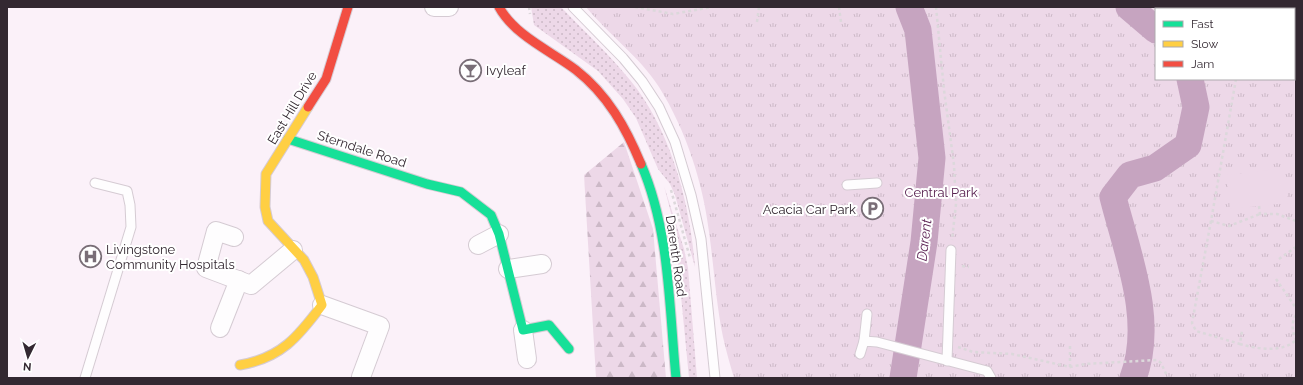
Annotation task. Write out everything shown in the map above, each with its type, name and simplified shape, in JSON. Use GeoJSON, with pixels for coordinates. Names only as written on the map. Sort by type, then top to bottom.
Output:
{"type":"FeatureCollection","features":[{"type":"Feature","properties":{"kind":"street","name":"East Hill Drive"},"geometry":{"type":"LineString","coordinates":[[294,250],[268,221],[265,207],[266,174],[326,79],[348,7]]}},
{"type":"Feature","properties":{"kind":"street"},"geometry":{"type":"LineString","coordinates":[[434,7],[449,7]]}},
{"type":"Feature","properties":{"kind":"street","name":"Darenth Road"},"geometry":{"type":"LineString","coordinates":[[499,7],[502,14],[519,30],[577,71],[603,96],[621,121],[632,142],[648,180],[662,232],[676,378]]}},
{"type":"Feature","properties":{"kind":"street","name":"Sterndale Road"},"geometry":{"type":"LineString","coordinates":[[288,139],[428,184],[461,192],[491,215],[499,234],[523,330]]}},
{"type":"Feature","properties":{"kind":"street"},"geometry":{"type":"LineString","coordinates":[[234,237],[216,231],[206,268],[251,285],[294,250],[304,260],[313,277],[322,304]]}},
{"type":"Feature","properties":{"kind":"street"},"geometry":{"type":"LineString","coordinates":[[478,245],[499,234]]}},
{"type":"Feature","properties":{"kind":"street"},"geometry":{"type":"LineString","coordinates":[[508,269],[542,264]]}},
{"type":"Feature","properties":{"kind":"street"},"geometry":{"type":"LineString","coordinates":[[220,328],[239,280]]}},
{"type":"Feature","properties":{"kind":"street"},"geometry":{"type":"LineString","coordinates":[[240,365],[253,364],[280,353],[311,320],[322,304]]}},
{"type":"Feature","properties":{"kind":"street"},"geometry":{"type":"LineString","coordinates":[[322,304],[380,326],[361,377]]}},
{"type":"Feature","properties":{"kind":"street"},"geometry":{"type":"LineString","coordinates":[[527,359],[523,330],[549,325],[569,349]]}},
{"type":"Feature","properties":{"kind":"lane"},"geometry":{"type":"LineString","coordinates":[[573,7],[623,58],[642,81],[662,113],[675,142],[691,195],[701,239],[715,378]]}},
{"type":"Feature","properties":{"kind":"lane"},"geometry":{"type":"LineString","coordinates":[[847,185],[877,182]]}},
{"type":"Feature","properties":{"kind":"lane"},"geometry":{"type":"LineString","coordinates":[[85,378],[131,227],[130,205],[127,191],[95,183]]}},
{"type":"Feature","properties":{"kind":"lane"},"geometry":{"type":"LineString","coordinates":[[947,361],[951,250]]}},
{"type":"Feature","properties":{"kind":"lane"},"geometry":{"type":"LineString","coordinates":[[860,354],[864,341],[867,314]]}},
{"type":"Feature","properties":{"kind":"lane"},"geometry":{"type":"LineString","coordinates":[[864,341],[877,342],[987,371],[991,378]]}},
{"type":"Feature","properties":{"kind":"path"},"geometry":{"type":"LineString","coordinates":[[637,7],[673,14],[712,7]]}},
{"type":"Feature","properties":{"kind":"path"},"geometry":{"type":"LineString","coordinates":[[757,22],[759,7]]}},
{"type":"Feature","properties":{"kind":"path"},"geometry":{"type":"LineString","coordinates":[[839,7],[841,22]]}},
{"type":"Feature","properties":{"kind":"path"},"geometry":{"type":"LineString","coordinates":[[936,7],[944,90],[954,165],[956,204],[951,250]]}},
{"type":"Feature","properties":{"kind":"path"},"geometry":{"type":"LineString","coordinates":[[1236,80],[1192,323],[1196,331],[1252,348],[1280,348],[1292,344],[1296,340],[1293,332],[1293,320],[1296,315]]}},
{"type":"Feature","properties":{"kind":"path"},"geometry":{"type":"LineString","coordinates":[[1259,206],[1260,214]]}},
{"type":"Feature","properties":{"kind":"path"},"geometry":{"type":"LineString","coordinates":[[1211,221],[1229,226],[1260,214],[1277,214],[1296,221]]}},
{"type":"Feature","properties":{"kind":"path"},"geometry":{"type":"LineString","coordinates":[[1279,259],[1296,247]]}},
{"type":"Feature","properties":{"kind":"path"},"geometry":{"type":"LineString","coordinates":[[1276,279],[1296,308]]}},
{"type":"Feature","properties":{"kind":"path"},"geometry":{"type":"LineString","coordinates":[[1240,344],[1242,331]]}},
{"type":"Feature","properties":{"kind":"path"},"geometry":{"type":"LineString","coordinates":[[948,344],[973,352],[1012,354],[1070,367],[1085,364],[1157,360],[1161,364],[1168,378]]}},
{"type":"Feature","properties":{"kind":"path"},"geometry":{"type":"LineString","coordinates":[[1070,344],[1070,367]]}},
{"type":"Feature","properties":{"kind":"green space"},"geometry":{"type":"Polygon","coordinates":[[[531,7],[561,7],[614,61],[644,100],[657,121],[676,168],[688,218],[695,267],[675,195],[670,184],[658,169],[636,118],[623,99],[598,71],[534,25],[531,7]]]}},
{"type":"Feature","properties":{"kind":"green space","name":"Central Park"},"geometry":{"type":"Polygon","coordinates":[[[586,7],[1296,7],[1296,378],[734,378],[725,347],[706,213],[698,176],[685,139],[669,104],[651,76],[633,55],[586,7]]]}},
{"type":"Feature","properties":{"kind":"green space"},"geometry":{"type":"Polygon","coordinates":[[[624,142],[653,229],[666,378],[596,378],[584,175],[624,142]]]}},
{"type":"Feature","properties":{"kind":"green space"},"geometry":{"type":"Polygon","coordinates":[[[1284,168],[1288,203],[1230,209],[1227,175],[1284,168]]]}},
{"type":"Feature","properties":{"kind":"green space"},"geometry":{"type":"Polygon","coordinates":[[[664,186],[684,249],[688,268],[697,378],[689,378],[678,265],[679,244],[664,186]]]}},
{"type":"Feature","properties":{"kind":"waterway","name":"Darent"},"geometry":{"type":"LineString","coordinates":[[903,378],[924,242],[932,158],[918,30],[909,7]]}},
{"type":"Feature","properties":{"kind":"waterway","name":"Darent"},"geometry":{"type":"LineString","coordinates":[[1129,7],[1155,29]]}},
{"type":"Feature","properties":{"kind":"waterway","name":"Darent"},"geometry":{"type":"LineString","coordinates":[[1133,378],[1139,356],[1141,334],[1140,310],[1131,264],[1113,197],[1130,175],[1155,168],[1188,145],[1196,107],[1190,80]]}},
{"type":"Feature","properties":{"kind":"traffic: fast"},"geometry":{"type":"LineString","coordinates":[[288,139],[427,184],[461,192],[491,215],[499,234],[523,330],[549,325],[569,349]]}},
{"type":"Feature","properties":{"kind":"traffic: fast"},"geometry":{"type":"LineString","coordinates":[[641,164],[651,190],[663,242],[667,270],[676,378]]}},
{"type":"Feature","properties":{"kind":"traffic: slow"},"geometry":{"type":"LineString","coordinates":[[240,365],[254,362],[278,351],[305,327],[322,305],[313,277],[304,260],[268,221],[265,207],[266,174],[308,107]]}},
{"type":"Feature","properties":{"kind":"traffic: jam"},"geometry":{"type":"LineString","coordinates":[[308,107],[326,79],[348,7]]}},
{"type":"Feature","properties":{"kind":"traffic: jam"},"geometry":{"type":"LineString","coordinates":[[499,7],[514,26],[524,35],[576,70],[598,90],[607,101],[622,125],[641,164]]}},
{"type":"Feature","properties":{"kind":"place","name":"Ivyleaf"},"geometry":{"type":"Point","coordinates":[471,70]}},
{"type":"Feature","properties":{"kind":"place","name":"Acacia Car Park"},"geometry":{"type":"Point","coordinates":[872,209]}},
{"type":"Feature","properties":{"kind":"place","name":"Livingstone Community Hospitals"},"geometry":{"type":"Point","coordinates":[91,256]}}]}
